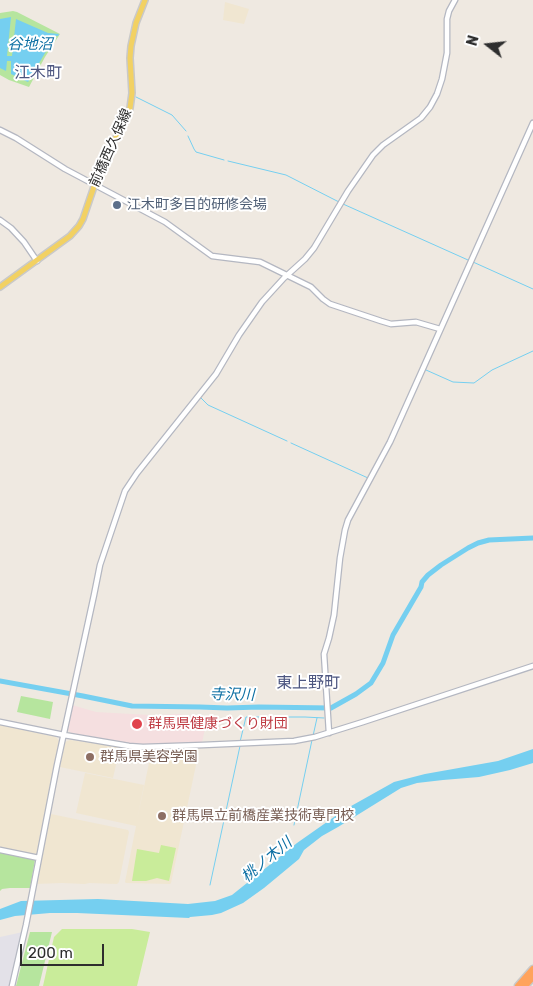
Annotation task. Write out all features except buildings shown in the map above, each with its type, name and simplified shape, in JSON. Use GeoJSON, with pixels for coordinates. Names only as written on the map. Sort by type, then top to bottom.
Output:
{"type":"FeatureCollection","features":[{"type":"Feature","properties":{"kind":"highway"},"geometry":{"type":"LineString","coordinates":[[518,986],[533,969]]}},
{"type":"Feature","properties":{"kind":"highway"},"geometry":{"type":"LineString","coordinates":[[525,986],[533,976]]}},
{"type":"Feature","properties":{"kind":"main road","name":"前橋西久保線"},"geometry":{"type":"LineString","coordinates":[[0,287],[70,236],[77,229],[83,218],[107,152],[123,126],[130,108],[132,95],[130,58],[132,36],[136,20],[145,0]]}},
{"type":"Feature","properties":{"kind":"street"},"geometry":{"type":"LineString","coordinates":[[12,986],[27,922],[100,565],[125,491],[137,473],[216,374],[253,313],[287,275],[309,255],[373,155],[387,142],[420,118],[432,103],[439,91],[442,79],[447,53],[447,19],[454,0]]}},
{"type":"Feature","properties":{"kind":"street"},"geometry":{"type":"LineString","coordinates":[[329,733],[324,654],[331,632],[340,558],[348,520],[390,442],[533,123]]}},
{"type":"Feature","properties":{"kind":"street"},"geometry":{"type":"LineString","coordinates":[[0,130],[65,169],[165,222],[209,255],[218,258],[258,261],[311,287],[325,301],[334,306],[391,324],[416,322],[440,329]]}},
{"type":"Feature","properties":{"kind":"street"},"geometry":{"type":"LineString","coordinates":[[0,220],[18,234],[37,261]]}},
{"type":"Feature","properties":{"kind":"street"},"geometry":{"type":"LineString","coordinates":[[0,722],[115,744],[144,747],[294,741],[310,739],[533,666]]}},
{"type":"Feature","properties":{"kind":"street"},"geometry":{"type":"LineString","coordinates":[[0,850],[39,858]]}},
{"type":"Feature","properties":{"kind":"shaded area"},"geometry":{"type":"Polygon","coordinates":[[[225,2],[249,9],[244,24],[223,20],[225,2]]]}},
{"type":"Feature","properties":{"kind":"shaded area","name":"群馬県健康づくり財団"},"geometry":{"type":"Polygon","coordinates":[[[72,705],[96,712],[150,715],[151,718],[156,719],[156,715],[178,714],[207,718],[202,743],[154,745],[123,743],[71,733],[67,729],[72,705]]]}},
{"type":"Feature","properties":{"kind":"shaded area"},"geometry":{"type":"Polygon","coordinates":[[[0,725],[56,737],[59,741],[37,855],[0,848],[0,725]]]}},
{"type":"Feature","properties":{"kind":"shaded area","name":"群馬県美容学園"},"geometry":{"type":"Polygon","coordinates":[[[70,740],[120,747],[113,778],[60,767],[65,742],[70,740]]]}},
{"type":"Feature","properties":{"kind":"shaded area","name":"群馬県立前橋産業技術専門校"},"geometry":{"type":"Polygon","coordinates":[[[152,749],[199,749],[199,751],[171,883],[126,883],[136,826],[76,813],[85,773],[144,785],[137,820],[152,749]]]}},
{"type":"Feature","properties":{"kind":"shaded area"},"geometry":{"type":"Polygon","coordinates":[[[51,814],[128,830],[119,882],[117,884],[35,884],[48,815],[51,814]]]}},
{"type":"Feature","properties":{"kind":"shaded area"},"geometry":{"type":"Polygon","coordinates":[[[23,932],[10,986],[0,986],[0,937],[23,932]]]}},
{"type":"Feature","properties":{"kind":"green space","name":"谷地沼"},"geometry":{"type":"Polygon","coordinates":[[[13,11],[60,34],[29,87],[0,75],[0,13],[13,11]]]}},
{"type":"Feature","properties":{"kind":"green space"},"geometry":{"type":"Polygon","coordinates":[[[21,696],[53,702],[50,719],[17,712],[21,696]]]}},
{"type":"Feature","properties":{"kind":"green space"},"geometry":{"type":"Polygon","coordinates":[[[161,845],[176,848],[169,881],[157,878],[146,881],[132,881],[137,849],[159,853],[161,845]]]}},
{"type":"Feature","properties":{"kind":"green space"},"geometry":{"type":"Polygon","coordinates":[[[0,852],[35,860],[30,888],[10,888],[0,891],[0,852]]]}},
{"type":"Feature","properties":{"kind":"green space"},"geometry":{"type":"Polygon","coordinates":[[[62,929],[132,929],[150,932],[137,986],[43,986],[54,937],[62,929]]]}},
{"type":"Feature","properties":{"kind":"green space"},"geometry":{"type":"Polygon","coordinates":[[[30,932],[52,932],[39,986],[16,986],[30,932]]]}},
{"type":"Feature","properties":{"kind":"water","name":"谷地沼"},"geometry":{"type":"Polygon","coordinates":[[[11,17],[7,56],[12,56],[16,19],[48,33],[59,34],[55,36],[28,82],[11,74],[11,61],[7,61],[6,71],[0,68],[0,19],[11,17]]]}},
{"type":"Feature","properties":{"kind":"water"},"geometry":{"type":"Polygon","coordinates":[[[533,749],[533,763],[510,770],[479,777],[417,783],[401,788],[322,836],[304,850],[299,859],[264,888],[243,903],[221,913],[189,918],[50,913],[15,916],[0,920],[0,909],[21,901],[98,899],[188,904],[215,901],[232,895],[297,843],[344,810],[394,782],[425,774],[498,761],[533,749]]]}},
{"type":"Feature","properties":{"kind":"waterway"},"geometry":{"type":"LineString","coordinates":[[136,97],[172,115],[186,131]]}},
{"type":"Feature","properties":{"kind":"waterway"},"geometry":{"type":"LineString","coordinates":[[188,136],[196,152],[224,160]]}},
{"type":"Feature","properties":{"kind":"waterway"},"geometry":{"type":"LineString","coordinates":[[228,161],[286,175],[339,202]]}},
{"type":"Feature","properties":{"kind":"waterway"},"geometry":{"type":"LineString","coordinates":[[343,204],[468,260]]}},
{"type":"Feature","properties":{"kind":"waterway"},"geometry":{"type":"LineString","coordinates":[[473,262],[533,289]]}},
{"type":"Feature","properties":{"kind":"waterway"},"geometry":{"type":"LineString","coordinates":[[426,370],[453,382],[474,383],[492,370],[533,351]]}},
{"type":"Feature","properties":{"kind":"waterway"},"geometry":{"type":"LineString","coordinates":[[200,397],[208,405],[287,441]]}},
{"type":"Feature","properties":{"kind":"waterway"},"geometry":{"type":"LineString","coordinates":[[291,443],[368,478]]}},
{"type":"Feature","properties":{"kind":"waterway","name":"寺沢川"},"geometry":{"type":"LineString","coordinates":[[0,681],[132,706],[331,708],[371,683],[383,663],[393,635],[421,587],[422,582],[428,575],[478,543],[489,540],[533,538]]}},
{"type":"Feature","properties":{"kind":"waterway"},"geometry":{"type":"LineString","coordinates":[[240,742],[246,717],[324,718]]}},
{"type":"Feature","properties":{"kind":"waterway"},"geometry":{"type":"LineString","coordinates":[[313,736],[317,718]]}},
{"type":"Feature","properties":{"kind":"waterway"},"geometry":{"type":"LineString","coordinates":[[294,825],[312,740]]}},
{"type":"Feature","properties":{"kind":"waterway"},"geometry":{"type":"LineString","coordinates":[[210,885],[240,746]]}},
{"type":"Feature","properties":{"kind":"place","name":"江木町多目的研修会場"},"geometry":{"type":"Point","coordinates":[117,205]}},
{"type":"Feature","properties":{"kind":"place","name":"群馬県健康づくり財団"},"geometry":{"type":"Point","coordinates":[137,724]}},
{"type":"Feature","properties":{"kind":"place","name":"群馬県美容学園"},"geometry":{"type":"Point","coordinates":[90,757]}},
{"type":"Feature","properties":{"kind":"place","name":"群馬県立前橋産業技術専門校"},"geometry":{"type":"Point","coordinates":[162,816]}},
{"type":"Feature","properties":{"kind":"district","name":"江木町"},"geometry":{"type":"Point","coordinates":[38,73]}},
{"type":"Feature","properties":{"kind":"district","name":"東上野町"},"geometry":{"type":"Point","coordinates":[308,683]}},
{"type":"Feature","properties":{"kind":"water label","name":"桃ノ木川"},"geometry":{"type":"Point","coordinates":[267,860]}}]}
